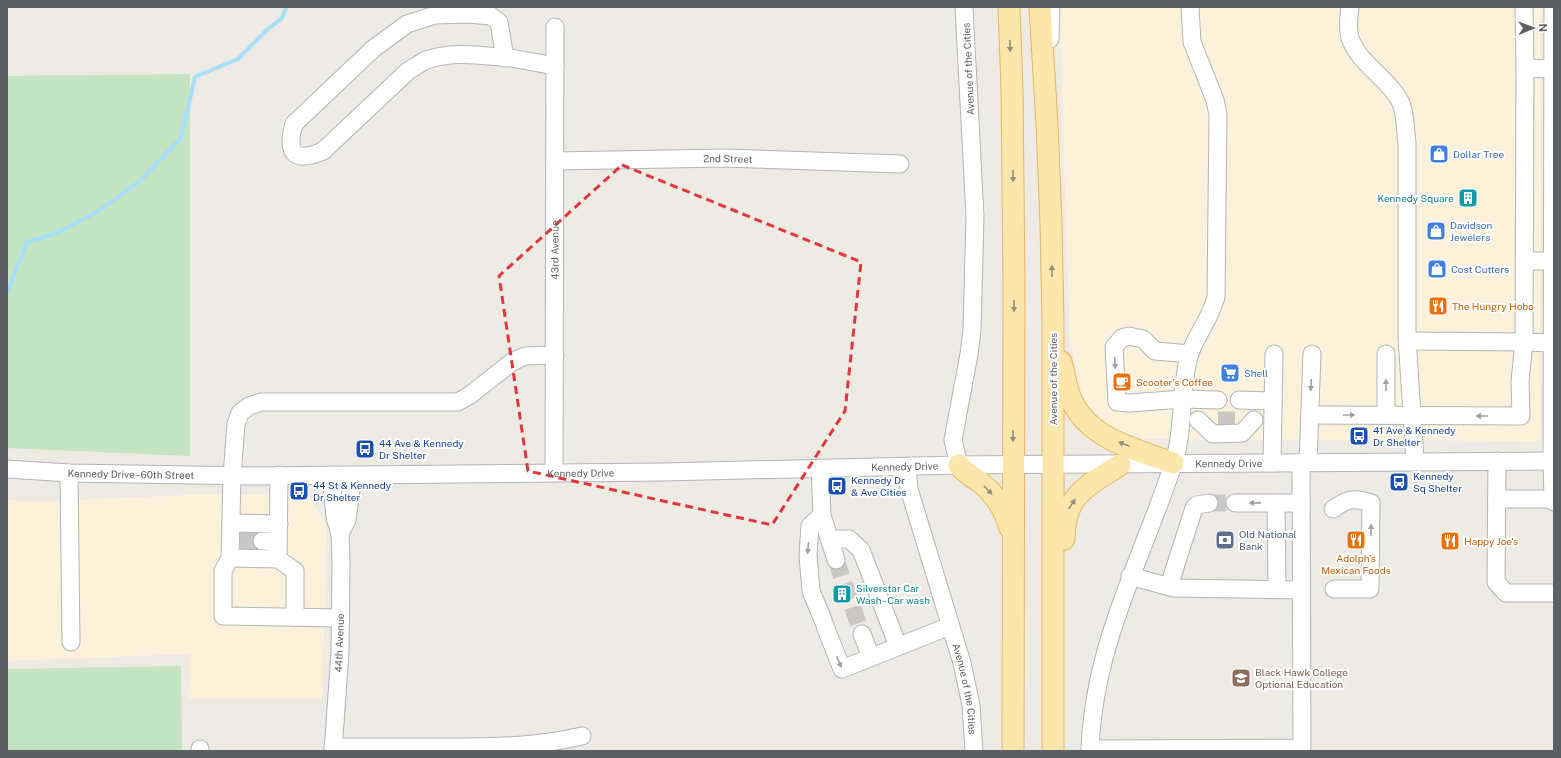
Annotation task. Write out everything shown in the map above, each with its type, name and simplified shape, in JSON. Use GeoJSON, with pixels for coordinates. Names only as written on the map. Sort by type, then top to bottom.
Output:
{"type":"FeatureCollection","features":[{"type":"Feature","properties":{"kind":"main road"},"geometry":{"type":"LineString","coordinates":[[1009,7],[1013,185],[1013,751]]}},
{"type":"Feature","properties":{"kind":"main road","name":"Avenue of the Cities"},"geometry":{"type":"LineString","coordinates":[[1040,7],[1048,125],[1052,298],[1053,751]]}},
{"type":"Feature","properties":{"kind":"main road"},"geometry":{"type":"LineString","coordinates":[[1052,298],[1060,358],[1073,404],[1088,424],[1096,431],[1117,442],[1173,463]]}},
{"type":"Feature","properties":{"kind":"main road"},"geometry":{"type":"LineString","coordinates":[[1057,751],[1062,696],[1064,529],[1066,517],[1069,507],[1078,495],[1089,485],[1120,464]]}},
{"type":"Feature","properties":{"kind":"main road"},"geometry":{"type":"LineString","coordinates":[[959,465],[962,470],[982,483],[998,500],[1007,518],[1013,541]]}},
{"type":"Feature","properties":{"kind":"street","name":"Avenue of the Cities"},"geometry":{"type":"LineString","coordinates":[[959,465],[953,440],[972,330],[975,216],[964,7]]}},
{"type":"Feature","properties":{"kind":"street"},"geometry":{"type":"LineString","coordinates":[[1048,125],[1051,7]]}},
{"type":"Feature","properties":{"kind":"street"},"geometry":{"type":"LineString","coordinates":[[1190,7],[1192,42],[1215,100],[1218,115],[1216,297],[1213,309],[1197,337],[1190,354],[1181,420],[1173,463],[1115,617],[1101,668],[1096,694],[1090,750],[1302,748],[1301,503],[1310,415],[1312,354]]}},
{"type":"Feature","properties":{"kind":"street"},"geometry":{"type":"LineString","coordinates":[[1350,7],[1349,29],[1350,37],[1355,48],[1363,59],[1394,90],[1401,102],[1405,116],[1408,342],[1414,461]]}},
{"type":"Feature","properties":{"kind":"street"},"geometry":{"type":"LineString","coordinates":[[1310,415],[1521,416],[1520,380],[1524,342],[1525,261],[1524,7]]}},
{"type":"Feature","properties":{"kind":"street"},"geometry":{"type":"LineString","coordinates":[[1496,499],[1553,500],[1553,7]]}},
{"type":"Feature","properties":{"kind":"street"},"geometry":{"type":"LineString","coordinates":[[505,58],[499,22],[491,16],[468,14],[435,16],[407,24],[373,50],[294,124],[290,138],[290,148],[294,153],[301,156],[311,156],[323,150],[408,70],[425,61],[448,56],[477,55],[555,66]]}},
{"type":"Feature","properties":{"kind":"street","name":"43rd Avenue"},"geometry":{"type":"LineString","coordinates":[[554,472],[555,27]]}},
{"type":"Feature","properties":{"kind":"street"},"geometry":{"type":"LineString","coordinates":[[1525,68],[1553,69]]}},
{"type":"Feature","properties":{"kind":"street","name":"2nd Street"},"geometry":{"type":"LineString","coordinates":[[555,161],[724,158],[900,164]]}},
{"type":"Feature","properties":{"kind":"street"},"geometry":{"type":"LineString","coordinates":[[1525,261],[1552,261]]}},
{"type":"Feature","properties":{"kind":"street"},"geometry":{"type":"LineString","coordinates":[[1190,354],[1155,351],[1143,339],[1129,336],[1122,338],[1114,347],[1117,402],[1130,404],[1183,399],[1218,400]]}},
{"type":"Feature","properties":{"kind":"street"},"geometry":{"type":"LineString","coordinates":[[1408,342],[1552,343]]}},
{"type":"Feature","properties":{"kind":"street"},"geometry":{"type":"LineString","coordinates":[[1272,463],[1274,354]]}},
{"type":"Feature","properties":{"kind":"street"},"geometry":{"type":"LineString","coordinates":[[1386,354],[1386,415]]}},
{"type":"Feature","properties":{"kind":"street"},"geometry":{"type":"LineString","coordinates":[[340,618],[223,616],[223,571],[230,558],[235,541],[231,523],[232,476],[236,424],[240,413],[249,406],[261,402],[458,402],[470,395],[512,362],[525,356],[555,355]]}},
{"type":"Feature","properties":{"kind":"street"},"geometry":{"type":"LineString","coordinates":[[1239,400],[1273,401]]}},
{"type":"Feature","properties":{"kind":"street"},"geometry":{"type":"LineString","coordinates":[[1181,420],[1218,420]]}},
{"type":"Feature","properties":{"kind":"street"},"geometry":{"type":"LineString","coordinates":[[1198,420],[1213,434],[1242,434],[1246,420],[1273,420]]}},
{"type":"Feature","properties":{"kind":"street","name":"Kennedy Drive"},"geometry":{"type":"LineString","coordinates":[[255,476],[908,467],[959,465],[1414,461],[1553,462]]}},
{"type":"Feature","properties":{"kind":"street"},"geometry":{"type":"LineString","coordinates":[[1497,461],[1496,582],[1506,592],[1554,593]]}},
{"type":"Feature","properties":{"kind":"street","name":"Avenue of the Cities"},"geometry":{"type":"LineString","coordinates":[[908,467],[909,489],[962,663],[971,705],[974,751]]}},
{"type":"Feature","properties":{"kind":"street"},"geometry":{"type":"LineString","coordinates":[[820,468],[822,515],[836,560]]}},
{"type":"Feature","properties":{"kind":"street","name":"Kennedy Drive - 60th Street"},"geometry":{"type":"LineString","coordinates":[[7,469],[69,473],[255,476]]}},
{"type":"Feature","properties":{"kind":"street"},"geometry":{"type":"LineString","coordinates":[[69,473],[71,642]]}},
{"type":"Feature","properties":{"kind":"street","name":"44th Avenue"},"geometry":{"type":"LineString","coordinates":[[340,534],[347,520],[353,474]]}},
{"type":"Feature","properties":{"kind":"street","name":"44th Avenue"},"geometry":{"type":"LineString","coordinates":[[331,475],[335,517],[340,534],[340,652],[333,749]]}},
{"type":"Feature","properties":{"kind":"street"},"geometry":{"type":"LineString","coordinates":[[279,476],[279,524],[270,542],[278,559],[295,571],[295,617]]}},
{"type":"Feature","properties":{"kind":"street"},"geometry":{"type":"LineString","coordinates":[[1333,509],[1343,502],[1360,498],[1371,503],[1370,589],[1334,590]]}},
{"type":"Feature","properties":{"kind":"street"},"geometry":{"type":"LineString","coordinates":[[1235,503],[1301,503]]}},
{"type":"Feature","properties":{"kind":"street"},"geometry":{"type":"LineString","coordinates":[[1276,503],[1277,590]]}},
{"type":"Feature","properties":{"kind":"street"},"geometry":{"type":"LineString","coordinates":[[1169,586],[1194,508],[1203,504]]}},
{"type":"Feature","properties":{"kind":"street"},"geometry":{"type":"LineString","coordinates":[[822,515],[810,526],[808,556],[811,591],[842,669],[950,626]]}},
{"type":"Feature","properties":{"kind":"street"},"geometry":{"type":"LineString","coordinates":[[231,523],[279,524]]}},
{"type":"Feature","properties":{"kind":"street"},"geometry":{"type":"LineString","coordinates":[[829,539],[849,539],[861,550],[898,646]]}},
{"type":"Feature","properties":{"kind":"street"},"geometry":{"type":"LineString","coordinates":[[230,558],[278,559]]}},
{"type":"Feature","properties":{"kind":"street"},"geometry":{"type":"LineString","coordinates":[[1130,576],[1174,588],[1301,590]]}},
{"type":"Feature","properties":{"kind":"street"},"geometry":{"type":"LineString","coordinates":[[1506,592],[1522,587],[1551,586],[1554,583]]}},
{"type":"Feature","properties":{"kind":"street"},"geometry":{"type":"LineString","coordinates":[[862,634],[871,657]]}},
{"type":"Feature","properties":{"kind":"street"},"geometry":{"type":"LineString","coordinates":[[333,749],[475,749],[528,746],[582,736]]}},
{"type":"Feature","properties":{"kind":"highlighted area"},"geometry":{"type":"Polygon","coordinates":[[[622,165],[861,262],[845,411],[772,525],[528,471],[499,276],[622,165]]]}},
{"type":"Feature","properties":{"kind":"shaded area"},"geometry":{"type":"Polygon","coordinates":[[[1059,7],[1541,7],[1540,441],[1144,439],[1108,427],[1082,400],[1070,341],[1059,7]]]}},
{"type":"Feature","properties":{"kind":"shaded area"},"geometry":{"type":"Polygon","coordinates":[[[188,495],[308,495],[327,527],[322,699],[188,699],[190,654],[7,661],[7,499],[27,502],[188,495]]]}},
{"type":"Feature","properties":{"kind":"green space"},"geometry":{"type":"Polygon","coordinates":[[[190,74],[190,456],[7,448],[7,76],[190,74]]]}},
{"type":"Feature","properties":{"kind":"green space"},"geometry":{"type":"Polygon","coordinates":[[[181,666],[182,751],[7,751],[7,669],[181,666]]]}},
{"type":"Feature","properties":{"kind":"waterway"},"geometry":{"type":"LineString","coordinates":[[7,293],[27,242],[57,233],[100,210],[141,180],[181,138],[195,77],[238,59],[267,30],[282,18],[286,7]]}},
{"type":"Feature","properties":{"kind":"tunnel"},"geometry":{"type":"LineString","coordinates":[[1218,420],[1238,420]]}},
{"type":"Feature","properties":{"kind":"tunnel"},"geometry":{"type":"LineString","coordinates":[[1209,503],[1235,503]]}},
{"type":"Feature","properties":{"kind":"tunnel"},"geometry":{"type":"LineString","coordinates":[[240,541],[262,541]]}},
{"type":"Feature","properties":{"kind":"tunnel"},"geometry":{"type":"LineString","coordinates":[[836,560],[862,634]]}},
{"type":"Feature","properties":{"kind":"place","name":"Dollar Tree"},"geometry":{"type":"Point","coordinates":[1439,154]}},
{"type":"Feature","properties":{"kind":"place","name":"Kennedy Square"},"geometry":{"type":"Point","coordinates":[1468,198]}},
{"type":"Feature","properties":{"kind":"place","name":"Davidson Jewelers"},"geometry":{"type":"Point","coordinates":[1436,231]}},
{"type":"Feature","properties":{"kind":"place","name":"Cost Cutters"},"geometry":{"type":"Point","coordinates":[1437,269]}},
{"type":"Feature","properties":{"kind":"place","name":"The Hungry Hobo"},"geometry":{"type":"Point","coordinates":[1438,306]}},
{"type":"Feature","properties":{"kind":"place","name":"Shell"},"geometry":{"type":"Point","coordinates":[1230,373]}},
{"type":"Feature","properties":{"kind":"place","name":"Scooter's Coffee"},"geometry":{"type":"Point","coordinates":[1122,382]}},
{"type":"Feature","properties":{"kind":"place","name":"41 Ave & Kennedy Dr Shelter"},"geometry":{"type":"Point","coordinates":[1359,436]}},
{"type":"Feature","properties":{"kind":"place","name":"44 Ave & Kennedy Dr Shelter"},"geometry":{"type":"Point","coordinates":[365,449]}},
{"type":"Feature","properties":{"kind":"place","name":"Kennedy Sq Shelter"},"geometry":{"type":"Point","coordinates":[1399,482]}},
{"type":"Feature","properties":{"kind":"place","name":"Kennedy Dr & Ave Cities"},"geometry":{"type":"Point","coordinates":[837,486]}},
{"type":"Feature","properties":{"kind":"place","name":"44 St & Kennedy Dr Shelter"},"geometry":{"type":"Point","coordinates":[299,491]}},
{"type":"Feature","properties":{"kind":"place","name":"Old National Bank"},"geometry":{"type":"Point","coordinates":[1225,540]}},
{"type":"Feature","properties":{"kind":"place","name":"Adolph's Mexican Foods"},"geometry":{"type":"Point","coordinates":[1356,540]}},
{"type":"Feature","properties":{"kind":"place","name":"Happy Joe's"},"geometry":{"type":"Point","coordinates":[1450,541]}},
{"type":"Feature","properties":{"kind":"place","name":"Silverstar Car Wash - Car wash"},"geometry":{"type":"Point","coordinates":[842,594]}},
{"type":"Feature","properties":{"kind":"place","name":"Black Hawk College Optional Education"},"geometry":{"type":"Point","coordinates":[1241,678]}}]}
